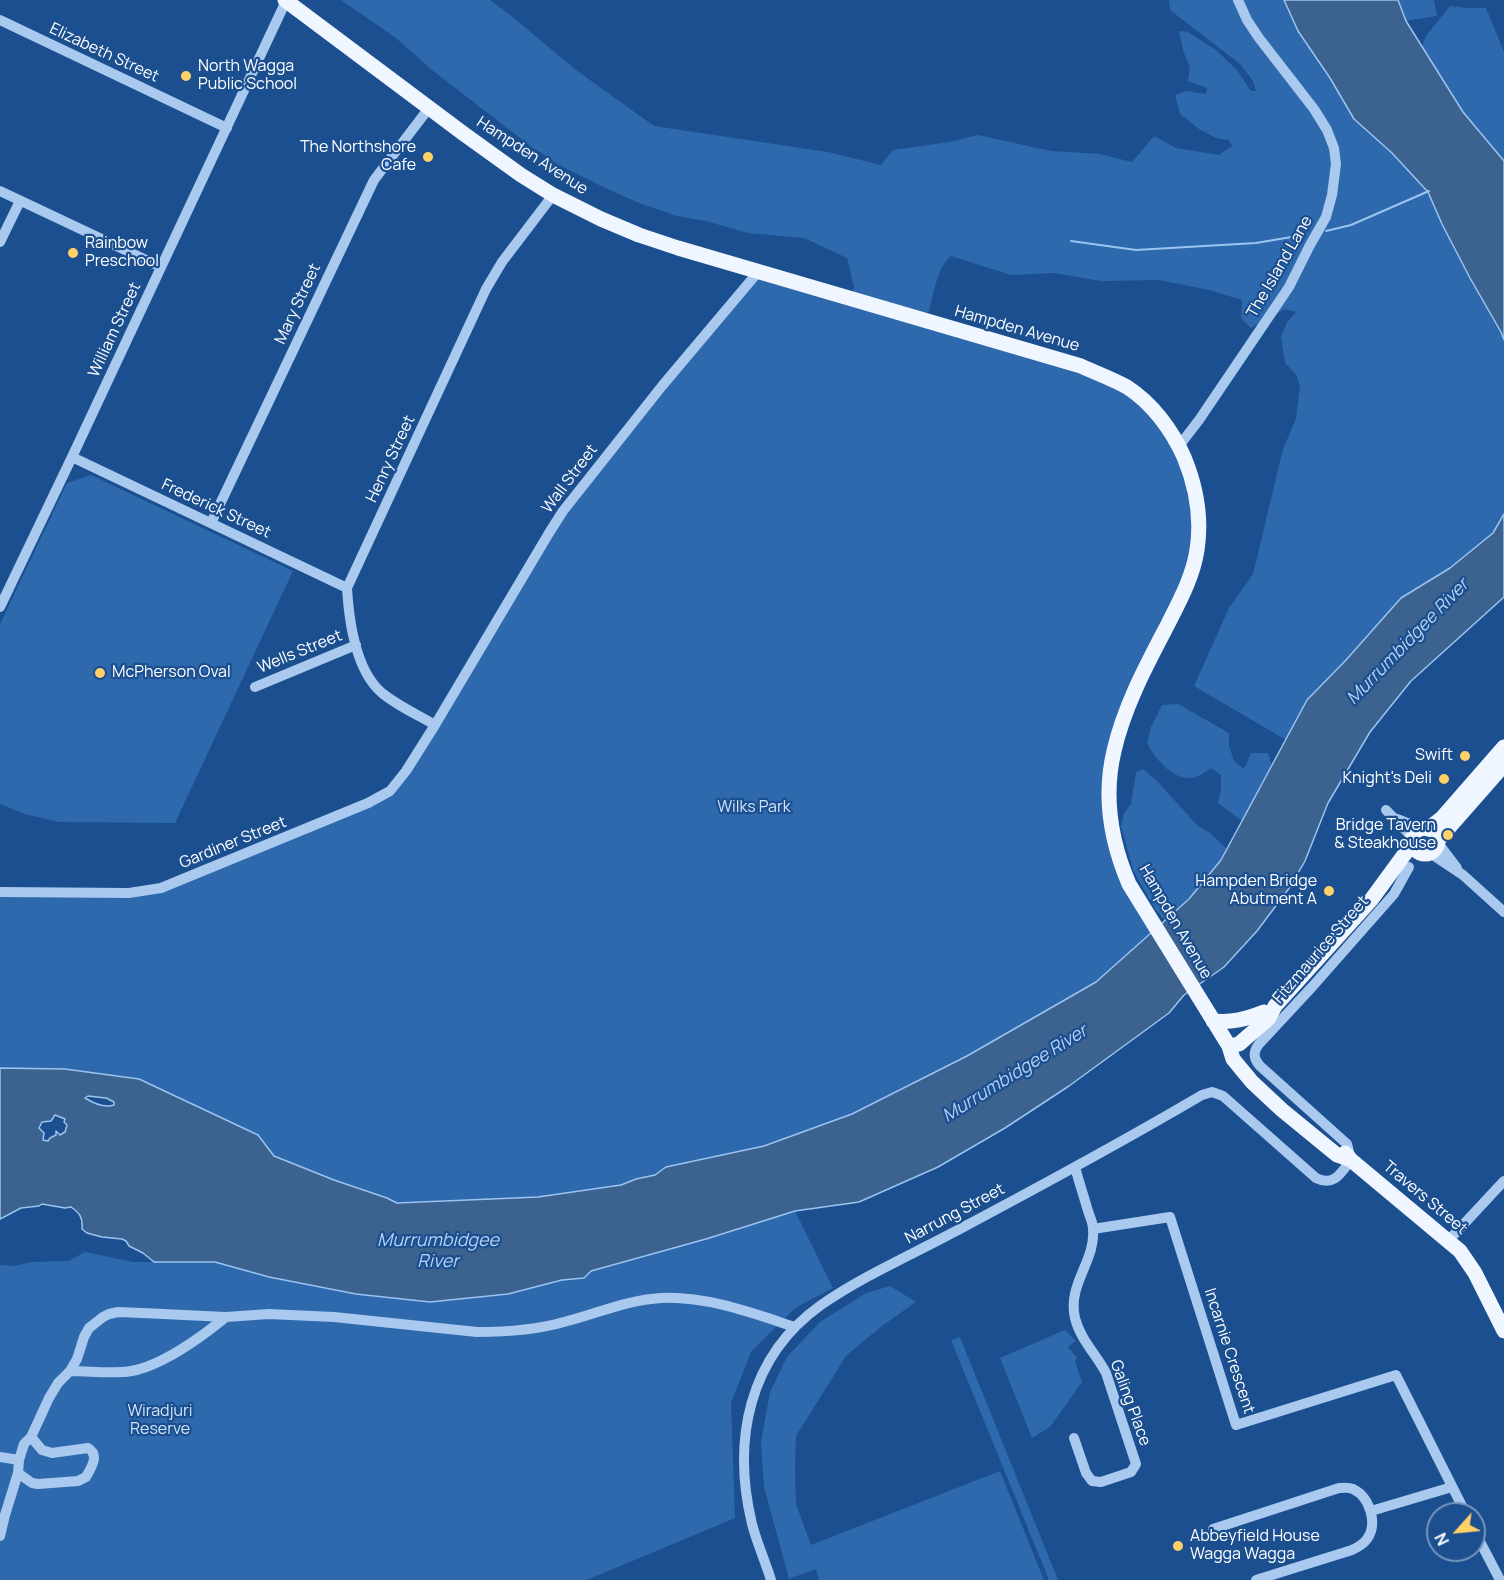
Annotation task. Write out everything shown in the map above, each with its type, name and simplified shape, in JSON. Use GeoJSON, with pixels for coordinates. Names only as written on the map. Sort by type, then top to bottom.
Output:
{"type":"FeatureCollection","features":[{"type":"Feature","properties":{"kind":"main road","name":"Hampden Avenue"},"geometry":{"type":"LineString","coordinates":[[286,1],[495,157],[553,195],[601,219],[639,236],[1071,363],[1128,388],[1166,424],[1190,472],[1197,498],[1199,527],[1197,551],[1181,597],[1134,689],[1113,753],[1109,786],[1111,823],[1118,855],[1129,884],[1210,1017]]}},
{"type":"Feature","properties":{"kind":"main road","name":"Fitzmaurice Street"},"geometry":{"type":"LineString","coordinates":[[1371,900],[1409,867],[1442,818],[1504,747]]}},
{"type":"Feature","properties":{"kind":"main road","name":"Fitzmaurice Street"},"geometry":{"type":"LineString","coordinates":[[1229,1046],[1239,1044],[1269,1018],[1269,1009],[1425,841],[1504,765]]}},
{"type":"Feature","properties":{"kind":"main road"},"geometry":{"type":"LineString","coordinates":[[1210,1017],[1227,1023],[1242,1020],[1269,1009]]}},
{"type":"Feature","properties":{"kind":"main road","name":"Travers Street"},"geometry":{"type":"LineString","coordinates":[[1210,1017],[1229,1046],[1233,1059],[1252,1082],[1337,1155],[1352,1161],[1460,1251],[1504,1331]]}},
{"type":"Feature","properties":{"kind":"street","name":"The Island Lane"},"geometry":{"type":"LineString","coordinates":[[1179,446],[1289,287],[1326,217],[1332,195],[1336,164],[1334,148],[1327,130],[1314,109],[1259,38],[1238,0]]}},
{"type":"Feature","properties":{"kind":"street","name":"William Street"},"geometry":{"type":"LineString","coordinates":[[0,607],[286,1]]}},
{"type":"Feature","properties":{"kind":"street","name":"Elizabeth Street"},"geometry":{"type":"LineString","coordinates":[[0,20],[227,128]]}},
{"type":"Feature","properties":{"kind":"street","name":"Mary Street"},"geometry":{"type":"LineString","coordinates":[[211,523],[374,180],[429,108]]}},
{"type":"Feature","properties":{"kind":"street"},"geometry":{"type":"LineString","coordinates":[[0,191],[161,267]]}},
{"type":"Feature","properties":{"kind":"street","name":"Henry Street"},"geometry":{"type":"LineString","coordinates":[[347,588],[486,289],[502,262],[553,195]]}},
{"type":"Feature","properties":{"kind":"street"},"geometry":{"type":"LineString","coordinates":[[0,242],[20,201]]}},
{"type":"Feature","properties":{"kind":"street","name":"Wall Street"},"geometry":{"type":"LineString","coordinates":[[435,725],[563,511],[662,386],[758,272]]}},
{"type":"Feature","properties":{"kind":"street","name":"Frederick Street"},"geometry":{"type":"LineString","coordinates":[[72,458],[347,588]]}},
{"type":"Feature","properties":{"kind":"street"},"geometry":{"type":"LineString","coordinates":[[347,588],[351,627],[364,667],[370,677],[383,694],[435,725]]}},
{"type":"Feature","properties":{"kind":"street","name":"Wells Street"},"geometry":{"type":"LineString","coordinates":[[255,687],[356,645]]}},
{"type":"Feature","properties":{"kind":"street","name":"Gardiner Street"},"geometry":{"type":"LineString","coordinates":[[0,892],[129,893],[161,888],[379,798],[398,782],[435,725]]}},
{"type":"Feature","properties":{"kind":"street"},"geometry":{"type":"LineString","coordinates":[[1388,813],[1425,841],[1504,912]]}},
{"type":"Feature","properties":{"kind":"street","name":"Fitzmaurice Street"},"geometry":{"type":"LineString","coordinates":[[1254,1053],[1259,1044],[1394,894],[1409,867]]}},
{"type":"Feature","properties":{"kind":"street","name":"Travers Street"},"geometry":{"type":"LineString","coordinates":[[1254,1053],[1260,1066],[1347,1144],[1352,1161]]}},
{"type":"Feature","properties":{"kind":"street","name":"Narrung Street"},"geometry":{"type":"LineString","coordinates":[[771,1580],[753,1525],[745,1483],[743,1449],[748,1413],[761,1377],[774,1354],[795,1327],[820,1306],[1210,1092],[1223,1096],[1320,1180],[1331,1181],[1352,1161]]}},
{"type":"Feature","properties":{"kind":"street"},"geometry":{"type":"LineString","coordinates":[[1075,1167],[1093,1229]]}},
{"type":"Feature","properties":{"kind":"street"},"geometry":{"type":"LineString","coordinates":[[1448,1241],[1504,1181]]}},
{"type":"Feature","properties":{"kind":"street","name":"Incarnie Crescent"},"geometry":{"type":"LineString","coordinates":[[1093,1229],[1170,1217],[1236,1425],[1396,1375],[1460,1502]]}},
{"type":"Feature","properties":{"kind":"street","name":"Galing Place"},"geometry":{"type":"LineString","coordinates":[[1074,1438],[1086,1473],[1092,1481],[1101,1482],[1131,1472],[1136,1464],[1106,1373],[1085,1342],[1074,1315],[1075,1288],[1089,1258],[1093,1229]]}},
{"type":"Feature","properties":{"kind":"street"},"geometry":{"type":"LineString","coordinates":[[0,1536],[24,1444],[31,1437],[58,1383],[70,1371],[77,1359],[89,1328],[109,1314],[118,1312],[226,1317],[269,1314],[334,1317],[477,1332],[498,1332],[544,1327],[622,1305],[659,1298],[677,1298],[737,1309],[795,1327]]}},
{"type":"Feature","properties":{"kind":"street"},"geometry":{"type":"LineString","coordinates":[[70,1371],[139,1370],[171,1355],[209,1331],[226,1317]]}},
{"type":"Feature","properties":{"kind":"street"},"geometry":{"type":"LineString","coordinates":[[18,1473],[32,1483],[38,1484],[78,1481],[86,1477],[93,1460],[94,1454],[88,1448],[52,1453],[42,1450],[31,1437]]}},
{"type":"Feature","properties":{"kind":"street"},"geometry":{"type":"LineString","coordinates":[[0,1457],[19,1460]]}},
{"type":"Feature","properties":{"kind":"street"},"geometry":{"type":"LineString","coordinates":[[1371,1511],[1452,1487]]}},
{"type":"Feature","properties":{"kind":"street"},"geometry":{"type":"LineString","coordinates":[[1213,1529],[1339,1488],[1353,1489],[1359,1494],[1371,1511],[1370,1534],[1361,1546],[1256,1580]]}},
{"type":"Feature","properties":{"kind":"street"},"geometry":{"type":"LineString","coordinates":[[1486,1553],[1500,1580]]}},
{"type":"Feature","properties":{"kind":"green space","name":"Wilks Park"},"geometry":{"type":"Polygon","coordinates":[[[341,0],[490,0],[576,70],[654,126],[828,152],[881,165],[893,150],[949,142],[978,135],[1051,151],[1099,154],[1132,162],[1154,136],[1176,148],[1219,155],[1232,146],[1229,140],[1216,138],[1199,129],[1180,114],[1175,95],[1186,91],[1206,94],[1207,88],[1188,81],[1190,68],[1179,31],[1188,32],[1216,50],[1237,70],[1251,91],[1256,91],[1253,81],[1240,64],[1170,10],[1169,0],[1284,0],[1298,31],[1354,119],[1392,153],[1428,192],[1470,278],[1502,332],[1504,340],[1504,514],[1493,533],[1450,568],[1401,598],[1307,700],[1286,740],[1194,686],[1229,608],[1253,574],[1283,449],[1296,419],[1300,386],[1296,374],[1285,363],[1281,337],[1287,322],[1296,312],[1285,309],[1251,328],[1241,318],[1242,300],[1209,290],[1159,280],[1101,281],[1054,273],[1011,275],[951,256],[939,273],[929,311],[926,314],[1061,360],[1148,405],[1190,472],[1197,551],[1134,689],[1109,806],[1152,931],[1096,982],[967,1056],[852,1114],[764,1146],[666,1167],[655,1175],[621,1185],[538,1197],[397,1203],[274,1156],[258,1135],[140,1079],[65,1069],[0,1068],[0,892],[146,891],[390,791],[549,533],[758,272],[851,299],[854,287],[847,258],[804,238],[748,233],[706,221],[677,216],[639,203],[559,165],[529,145],[432,70],[396,38],[341,0]]]}},
{"type":"Feature","properties":{"kind":"green space"},"geometry":{"type":"Polygon","coordinates":[[[1398,0],[1434,0],[1437,16],[1406,21],[1398,0]]]}},
{"type":"Feature","properties":{"kind":"green space"},"geometry":{"type":"Polygon","coordinates":[[[1450,6],[1486,8],[1504,52],[1504,161],[1463,112],[1422,47],[1426,36],[1450,6]]]}},
{"type":"Feature","properties":{"kind":"green space","name":"McPherson Oval"},"geometry":{"type":"Polygon","coordinates":[[[91,475],[293,571],[175,823],[59,822],[25,814],[0,804],[0,624],[67,483],[91,475]]]}},
{"type":"Feature","properties":{"kind":"green space"},"geometry":{"type":"Polygon","coordinates":[[[1178,704],[1229,733],[1229,746],[1234,761],[1244,769],[1251,753],[1268,753],[1272,766],[1242,821],[1218,803],[1221,775],[1211,768],[1193,778],[1176,775],[1159,761],[1147,743],[1151,727],[1162,705],[1178,704]]]}},
{"type":"Feature","properties":{"kind":"green space"},"geometry":{"type":"Polygon","coordinates":[[[1143,769],[1198,826],[1210,833],[1227,849],[1207,879],[1165,921],[1155,909],[1133,870],[1121,826],[1124,813],[1131,804],[1136,772],[1143,769]]]}},
{"type":"Feature","properties":{"kind":"green space","name":"Wiradjuri Reserve"},"geometry":{"type":"Polygon","coordinates":[[[795,1211],[833,1288],[795,1308],[751,1352],[731,1403],[735,1518],[587,1580],[0,1580],[0,1265],[15,1266],[30,1262],[69,1261],[85,1252],[133,1262],[215,1262],[269,1277],[356,1294],[430,1302],[508,1294],[562,1280],[584,1278],[590,1271],[706,1239],[795,1211]]]}},
{"type":"Feature","properties":{"kind":"green space"},"geometry":{"type":"Polygon","coordinates":[[[890,1286],[916,1302],[846,1356],[796,1436],[796,1504],[811,1545],[1000,1471],[1044,1580],[819,1580],[816,1569],[789,1579],[764,1487],[761,1442],[770,1392],[787,1357],[820,1322],[866,1293],[890,1286]]]}},
{"type":"Feature","properties":{"kind":"green space"},"geometry":{"type":"Polygon","coordinates":[[[1065,1330],[1076,1341],[1068,1347],[1077,1358],[1075,1361],[1082,1382],[1050,1427],[1032,1438],[1000,1358],[1065,1330]]]}},
{"type":"Feature","properties":{"kind":"green space"},"geometry":{"type":"Polygon","coordinates":[[[960,1337],[1058,1580],[1049,1580],[951,1340],[960,1337]]]}},
{"type":"Feature","properties":{"kind":"water"},"geometry":{"type":"Polygon","coordinates":[[[1284,0],[1398,0],[1406,21],[1463,112],[1504,161],[1504,340],[1442,224],[1428,192],[1392,153],[1354,119],[1298,31],[1284,0]]]}},
{"type":"Feature","properties":{"kind":"water","name":"Murrumbidgee River"},"geometry":{"type":"Polygon","coordinates":[[[1504,514],[1504,597],[1411,681],[1370,732],[1328,803],[1305,861],[1290,887],[1257,931],[1224,967],[1184,995],[1169,1013],[1069,1086],[1005,1128],[938,1167],[859,1202],[795,1211],[591,1271],[584,1278],[562,1280],[508,1294],[430,1302],[356,1294],[269,1277],[215,1262],[154,1262],[122,1239],[87,1233],[82,1229],[82,1222],[77,1211],[71,1207],[42,1204],[21,1208],[0,1219],[0,1068],[65,1069],[139,1079],[258,1135],[274,1156],[397,1203],[538,1197],[621,1185],[655,1175],[666,1167],[764,1146],[852,1114],[967,1056],[1096,982],[1189,899],[1221,860],[1307,700],[1401,598],[1450,568],[1493,533],[1504,514]],[[88,1096],[85,1098],[95,1103],[114,1105],[114,1102],[106,1098],[88,1096]],[[55,1115],[51,1121],[42,1122],[39,1128],[44,1133],[43,1140],[48,1141],[56,1135],[56,1131],[60,1135],[65,1132],[67,1125],[64,1122],[65,1119],[55,1115]]]}},
{"type":"Feature","properties":{"kind":"waterway"},"geometry":{"type":"LineString","coordinates":[[1326,231],[1351,225],[1429,191]]}},
{"type":"Feature","properties":{"kind":"waterway"},"geometry":{"type":"LineString","coordinates":[[1071,241],[1136,250],[1256,243],[1303,235]]}},
{"type":"Feature","properties":{"kind":"place","name":"North Wagga Public School"},"geometry":{"type":"Point","coordinates":[186,76]}},
{"type":"Feature","properties":{"kind":"place","name":"The Northshore Cafe"},"geometry":{"type":"Point","coordinates":[428,157]}},
{"type":"Feature","properties":{"kind":"place","name":"Rainbow Preschool"},"geometry":{"type":"Point","coordinates":[73,253]}},
{"type":"Feature","properties":{"kind":"place","name":"McPherson Oval"},"geometry":{"type":"Point","coordinates":[100,673]}},
{"type":"Feature","properties":{"kind":"place","name":"Swift"},"geometry":{"type":"Point","coordinates":[1465,756]}},
{"type":"Feature","properties":{"kind":"place","name":"Knight's Deli"},"geometry":{"type":"Point","coordinates":[1444,779]}},
{"type":"Feature","properties":{"kind":"place","name":"Bridge Tavern & Steakhouse"},"geometry":{"type":"Point","coordinates":[1448,835]}},
{"type":"Feature","properties":{"kind":"place","name":"Hampden Bridge Abutment A"},"geometry":{"type":"Point","coordinates":[1329,891]}},
{"type":"Feature","properties":{"kind":"place","name":"Abbeyfield House Wagga Wagga"},"geometry":{"type":"Point","coordinates":[1178,1546]}}]}
